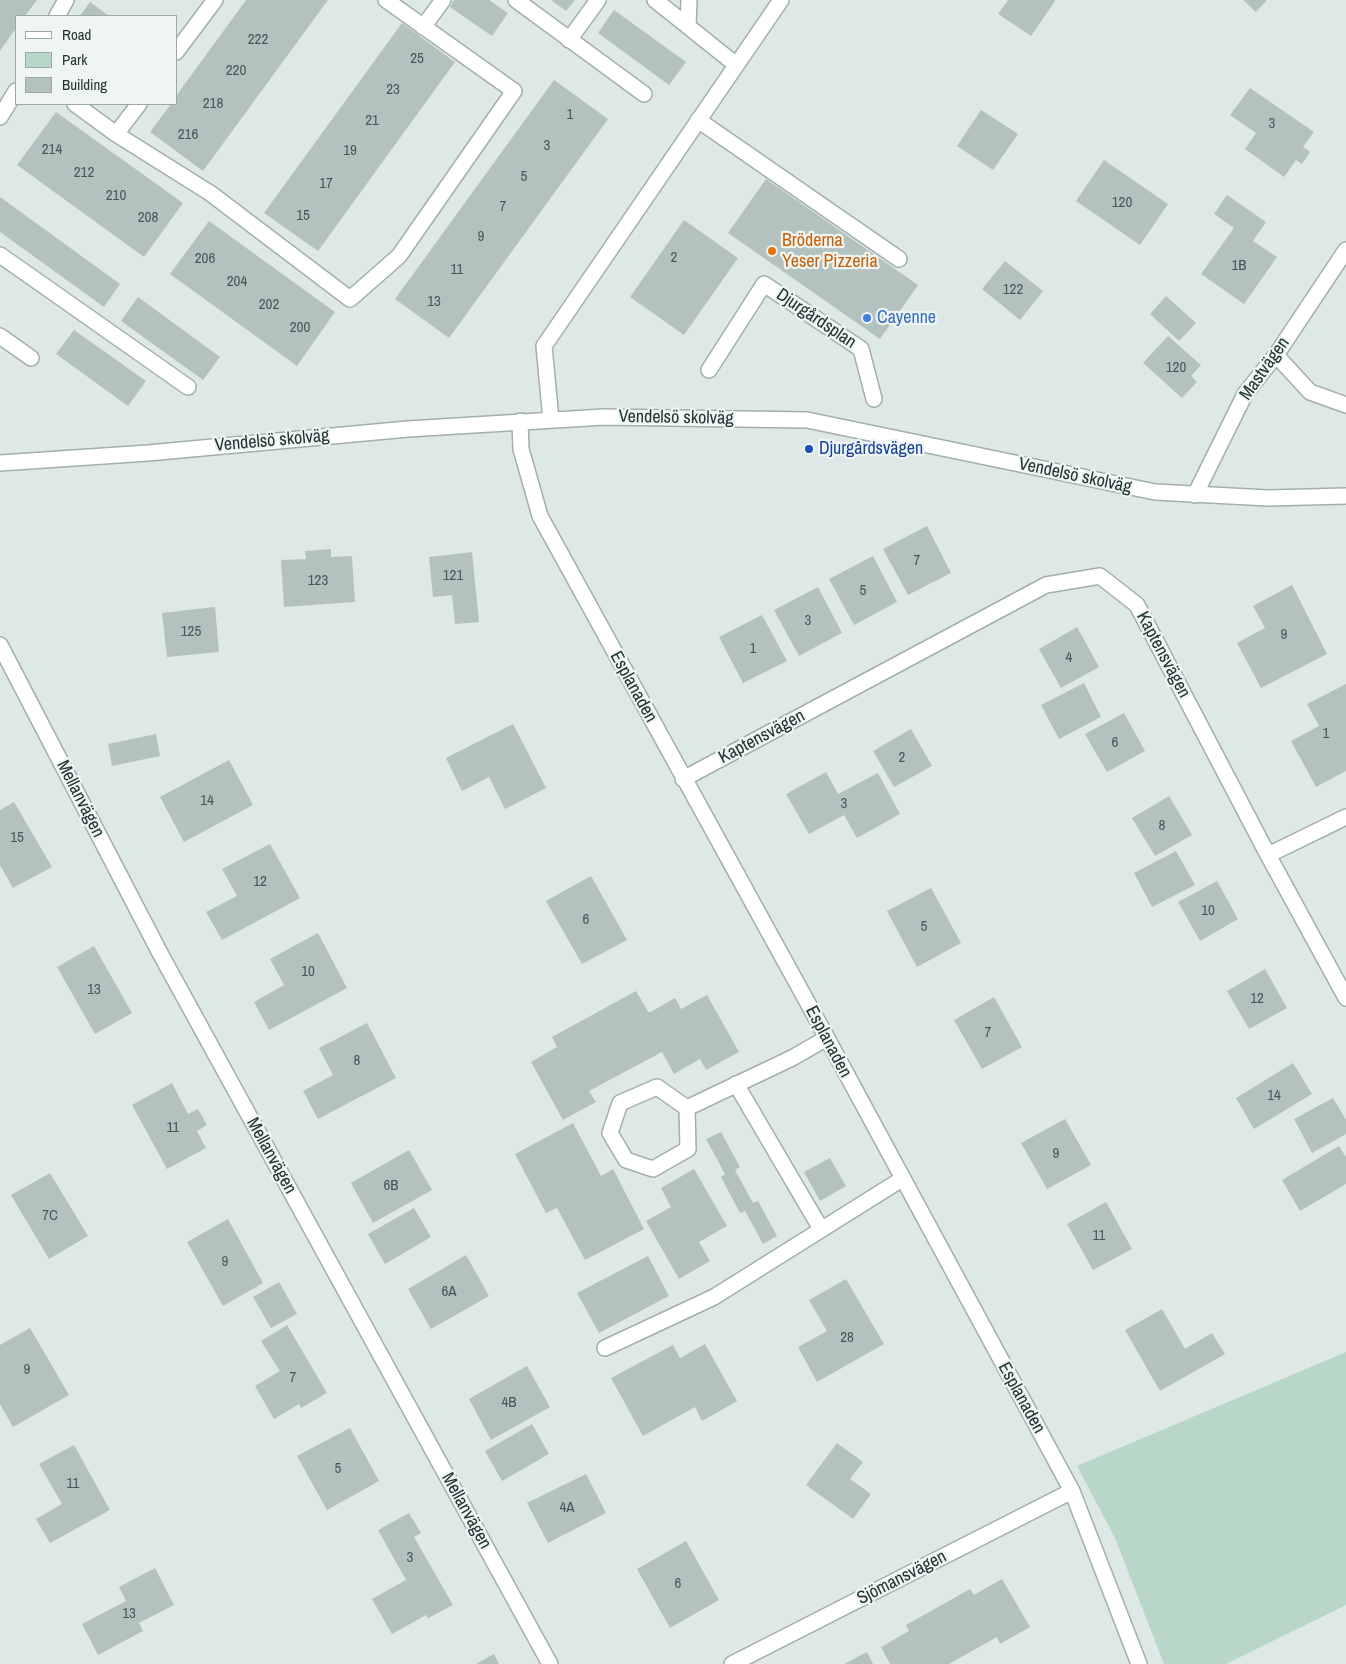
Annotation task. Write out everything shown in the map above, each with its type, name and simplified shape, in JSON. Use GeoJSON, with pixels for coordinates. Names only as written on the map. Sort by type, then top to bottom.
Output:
{"type":"FeatureCollection","features":[{"type":"Feature","properties":{"kind":"street"},"geometry":{"type":"LineString","coordinates":[[58,15],[66,0]]}},
{"type":"Feature","properties":{"kind":"street"},"geometry":{"type":"LineString","coordinates":[[178,49],[214,0]]}},
{"type":"Feature","properties":{"kind":"street"},"geometry":{"type":"LineString","coordinates":[[75,105],[116,134],[210,193],[350,299],[399,256],[514,91],[386,0]]}},
{"type":"Feature","properties":{"kind":"street"},"geometry":{"type":"LineString","coordinates":[[423,26],[443,0]]}},
{"type":"Feature","properties":{"kind":"street"},"geometry":{"type":"LineString","coordinates":[[516,0],[644,94]]}},
{"type":"Feature","properties":{"kind":"street"},"geometry":{"type":"LineString","coordinates":[[569,40],[598,0]]}},
{"type":"Feature","properties":{"kind":"street"},"geometry":{"type":"LineString","coordinates":[[655,0],[736,64]]}},
{"type":"Feature","properties":{"kind":"street"},"geometry":{"type":"LineString","coordinates":[[688,26],[689,0]]}},
{"type":"Feature","properties":{"kind":"street"},"geometry":{"type":"LineString","coordinates":[[551,420],[544,346],[780,0]]}},
{"type":"Feature","properties":{"kind":"street"},"geometry":{"type":"LineString","coordinates":[[0,117],[15,93]]}},
{"type":"Feature","properties":{"kind":"street"},"geometry":{"type":"LineString","coordinates":[[116,134],[137,105]]}},
{"type":"Feature","properties":{"kind":"street"},"geometry":{"type":"LineString","coordinates":[[698,120],[899,259]]}},
{"type":"Feature","properties":{"kind":"street","name":"Mastvägen"},"geometry":{"type":"LineString","coordinates":[[1195,495],[1245,394],[1276,355],[1346,250]]}},
{"type":"Feature","properties":{"kind":"street"},"geometry":{"type":"LineString","coordinates":[[0,255],[188,387]]}},
{"type":"Feature","properties":{"kind":"street","name":"Djurgårdsplan"},"geometry":{"type":"LineString","coordinates":[[709,370],[764,284],[861,349],[874,399]]}},
{"type":"Feature","properties":{"kind":"street"},"geometry":{"type":"LineString","coordinates":[[0,336],[31,358]]}},
{"type":"Feature","properties":{"kind":"street"},"geometry":{"type":"LineString","coordinates":[[1276,355],[1310,392],[1346,405]]}},
{"type":"Feature","properties":{"kind":"street","name":"Vendelsö skolväg"},"geometry":{"type":"LineString","coordinates":[[0,463],[148,453],[408,429],[604,416],[807,420],[1155,492],[1268,498],[1346,496]]}},
{"type":"Feature","properties":{"kind":"street","name":"Esplanaden"},"geometry":{"type":"LineString","coordinates":[[520,422],[522,449],[540,516],[827,1038],[1072,1491],[1139,1664]]}},
{"type":"Feature","properties":{"kind":"street","name":"Kaptensvägen"},"geometry":{"type":"LineString","coordinates":[[684,780],[1046,584],[1100,576],[1137,605],[1268,856],[1346,998]]}},
{"type":"Feature","properties":{"kind":"street","name":"Mellanvägen"},"geometry":{"type":"LineString","coordinates":[[0,645],[161,955],[550,1664]]}},
{"type":"Feature","properties":{"kind":"street"},"geometry":{"type":"LineString","coordinates":[[1268,856],[1346,817]]}},
{"type":"Feature","properties":{"kind":"street"},"geometry":{"type":"LineString","coordinates":[[686,1108],[792,1058],[827,1038]]}},
{"type":"Feature","properties":{"kind":"street"},"geometry":{"type":"LineString","coordinates":[[736,1084],[821,1229]]}},
{"type":"Feature","properties":{"kind":"street"},"geometry":{"type":"LineString","coordinates":[[657,1087],[686,1108],[688,1149],[653,1169],[626,1160],[610,1133],[620,1102],[657,1087]]}},
{"type":"Feature","properties":{"kind":"street"},"geometry":{"type":"LineString","coordinates":[[605,1348],[714,1296],[902,1179]]}},
{"type":"Feature","properties":{"kind":"street","name":"Sjömansvägen"},"geometry":{"type":"LineString","coordinates":[[732,1664],[1072,1491]]}},
{"type":"Feature","properties":{"kind":"green space"},"geometry":{"type":"Polygon","coordinates":[[[1346,1352],[1346,1605],[1226,1664],[1164,1664],[1115,1538],[1077,1466],[1346,1352]]]}},
{"type":"Feature","properties":{"kind":"building"},"geometry":{"type":"Polygon","coordinates":[[[0,0],[37,0],[26,15],[15,15],[15,29],[0,51],[0,0]]]}},
{"type":"Feature","properties":{"kind":"building"},"geometry":{"type":"Polygon","coordinates":[[[246,0],[328,0],[203,171],[150,132],[170,105],[178,105],[178,93],[246,0]]]}},
{"type":"Feature","properties":{"kind":"building"},"geometry":{"type":"Polygon","coordinates":[[[454,0],[489,0],[508,13],[492,36],[450,7],[454,0]]]}},
{"type":"Feature","properties":{"kind":"building"},"geometry":{"type":"Polygon","coordinates":[[[551,0],[575,0],[566,11],[551,0]]]}},
{"type":"Feature","properties":{"kind":"building"},"geometry":{"type":"Polygon","coordinates":[[[1008,0],[1055,1],[1031,36],[998,14],[1008,0]]]}},
{"type":"Feature","properties":{"kind":"building"},"geometry":{"type":"Polygon","coordinates":[[[1243,0],[1267,0],[1256,12],[1243,0]]]}},
{"type":"Feature","properties":{"kind":"building"},"geometry":{"type":"Polygon","coordinates":[[[90,2],[108,15],[81,15],[90,2]]]}},
{"type":"Feature","properties":{"kind":"building"},"geometry":{"type":"Polygon","coordinates":[[[614,10],[686,62],[669,85],[598,33],[614,10]]]}},
{"type":"Feature","properties":{"kind":"building"},"geometry":{"type":"Polygon","coordinates":[[[402,23],[455,62],[318,251],[264,213],[402,23]]]}},
{"type":"Feature","properties":{"kind":"building"},"geometry":{"type":"Polygon","coordinates":[[[554,80],[608,119],[449,338],[395,299],[554,80]]]}},
{"type":"Feature","properties":{"kind":"building"},"geometry":{"type":"Polygon","coordinates":[[[1250,88],[1314,132],[1303,147],[1310,152],[1302,164],[1296,160],[1284,177],[1245,149],[1256,133],[1230,115],[1250,88]]]}},
{"type":"Feature","properties":{"kind":"building"},"geometry":{"type":"Polygon","coordinates":[[[981,110],[1018,134],[993,170],[957,146],[981,110]]]}},
{"type":"Feature","properties":{"kind":"building"},"geometry":{"type":"Polygon","coordinates":[[[56,112],[183,203],[144,257],[17,165],[56,112]]]}},
{"type":"Feature","properties":{"kind":"building"},"geometry":{"type":"Polygon","coordinates":[[[1104,160],[1168,204],[1140,245],[1076,201],[1104,160]]]}},
{"type":"Feature","properties":{"kind":"building"},"geometry":{"type":"Polygon","coordinates":[[[766,179],[918,285],[880,339],[728,233],[766,179]]]}},
{"type":"Feature","properties":{"kind":"building"},"geometry":{"type":"Polygon","coordinates":[[[1227,195],[1266,222],[1253,241],[1277,257],[1244,304],[1201,274],[1234,228],[1214,214],[1227,195]]]}},
{"type":"Feature","properties":{"kind":"building"},"geometry":{"type":"Polygon","coordinates":[[[0,197],[120,284],[104,307],[0,232],[0,197]]]}},
{"type":"Feature","properties":{"kind":"building"},"geometry":{"type":"Polygon","coordinates":[[[684,220],[738,258],[684,335],[630,297],[684,220]]]}},
{"type":"Feature","properties":{"kind":"building"},"geometry":{"type":"Polygon","coordinates":[[[209,221],[335,312],[297,366],[170,274],[209,221]]]}},
{"type":"Feature","properties":{"kind":"building"},"geometry":{"type":"Polygon","coordinates":[[[1005,261],[1043,291],[1020,320],[982,289],[1005,261]]]}},
{"type":"Feature","properties":{"kind":"building"},"geometry":{"type":"Polygon","coordinates":[[[1166,296],[1196,323],[1179,341],[1150,314],[1166,296]]]}},
{"type":"Feature","properties":{"kind":"building"},"geometry":{"type":"Polygon","coordinates":[[[138,297],[220,357],[203,380],[121,321],[138,297]]]}},
{"type":"Feature","properties":{"kind":"building"},"geometry":{"type":"Polygon","coordinates":[[[74,330],[146,381],[128,406],[56,354],[74,330]]]}},
{"type":"Feature","properties":{"kind":"building"},"geometry":{"type":"Polygon","coordinates":[[[1168,336],[1201,365],[1191,376],[1197,382],[1182,398],[1143,363],[1168,336]]]}},
{"type":"Feature","properties":{"kind":"building"},"geometry":{"type":"Polygon","coordinates":[[[927,526],[951,573],[908,595],[883,549],[927,526]]]}},
{"type":"Feature","properties":{"kind":"building"},"geometry":{"type":"Polygon","coordinates":[[[331,549],[331,557],[352,556],[355,602],[284,607],[281,560],[306,559],[305,551],[331,549]]]}},
{"type":"Feature","properties":{"kind":"building"},"geometry":{"type":"Polygon","coordinates":[[[472,552],[479,622],[455,624],[452,595],[433,597],[429,557],[472,552]]]}},
{"type":"Feature","properties":{"kind":"building"},"geometry":{"type":"Polygon","coordinates":[[[873,556],[897,602],[854,625],[829,579],[873,556]]]}},
{"type":"Feature","properties":{"kind":"building"},"geometry":{"type":"Polygon","coordinates":[[[1292,585],[1327,654],[1261,688],[1237,643],[1265,628],[1253,606],[1292,585]]]}},
{"type":"Feature","properties":{"kind":"building"},"geometry":{"type":"Polygon","coordinates":[[[818,587],[842,633],[799,656],[774,610],[818,587]]]}},
{"type":"Feature","properties":{"kind":"building"},"geometry":{"type":"Polygon","coordinates":[[[215,607],[219,652],[167,657],[162,613],[215,607]]]}},
{"type":"Feature","properties":{"kind":"building"},"geometry":{"type":"Polygon","coordinates":[[[762,615],[787,661],[743,683],[719,637],[762,615]]]}},
{"type":"Feature","properties":{"kind":"building"},"geometry":{"type":"Polygon","coordinates":[[[1077,627],[1099,667],[1061,688],[1039,649],[1077,627]]]}},
{"type":"Feature","properties":{"kind":"building"},"geometry":{"type":"Polygon","coordinates":[[[1084,683],[1101,717],[1059,739],[1041,705],[1084,683]]]}},
{"type":"Feature","properties":{"kind":"building"},"geometry":{"type":"Polygon","coordinates":[[[1346,684],[1346,771],[1316,787],[1291,741],[1319,726],[1307,704],[1346,684]]]}},
{"type":"Feature","properties":{"kind":"building"},"geometry":{"type":"Polygon","coordinates":[[[1124,713],[1145,751],[1107,772],[1085,734],[1124,713]]]}},
{"type":"Feature","properties":{"kind":"building"},"geometry":{"type":"Polygon","coordinates":[[[513,724],[546,788],[505,809],[489,777],[462,791],[446,758],[513,724]]]}},
{"type":"Feature","properties":{"kind":"building"},"geometry":{"type":"Polygon","coordinates":[[[911,729],[932,766],[894,787],[873,751],[911,729]]]}},
{"type":"Feature","properties":{"kind":"building"},"geometry":{"type":"Polygon","coordinates":[[[156,734],[160,756],[112,766],[108,744],[156,734]]]}},
{"type":"Feature","properties":{"kind":"building"},"geometry":{"type":"Polygon","coordinates":[[[229,760],[253,805],[184,842],[160,797],[229,760]]]}},
{"type":"Feature","properties":{"kind":"building"},"geometry":{"type":"Polygon","coordinates":[[[826,772],[838,794],[878,773],[900,814],[857,838],[844,815],[809,834],[786,794],[826,772]]]}},
{"type":"Feature","properties":{"kind":"building"},"geometry":{"type":"Polygon","coordinates":[[[1169,796],[1192,835],[1155,856],[1132,818],[1169,796]]]}},
{"type":"Feature","properties":{"kind":"building"},"geometry":{"type":"Polygon","coordinates":[[[14,802],[52,867],[13,888],[0,865],[0,810],[14,802]]]}},
{"type":"Feature","properties":{"kind":"building"},"geometry":{"type":"Polygon","coordinates":[[[270,844],[300,898],[222,940],[206,912],[237,896],[222,869],[270,844]]]}},
{"type":"Feature","properties":{"kind":"building"},"geometry":{"type":"Polygon","coordinates":[[[1176,851],[1195,885],[1152,907],[1134,873],[1176,851]]]}},
{"type":"Feature","properties":{"kind":"building"},"geometry":{"type":"Polygon","coordinates":[[[591,876],[627,940],[582,964],[546,901],[591,876]]]}},
{"type":"Feature","properties":{"kind":"building"},"geometry":{"type":"Polygon","coordinates":[[[1217,881],[1238,919],[1200,941],[1178,902],[1217,881]]]}},
{"type":"Feature","properties":{"kind":"building"},"geometry":{"type":"Polygon","coordinates":[[[931,888],[961,943],[917,967],[887,911],[931,888]]]}},
{"type":"Feature","properties":{"kind":"building"},"geometry":{"type":"Polygon","coordinates":[[[318,933],[347,988],[269,1030],[254,1002],[284,985],[270,959],[318,933]]]}},
{"type":"Feature","properties":{"kind":"building"},"geometry":{"type":"Polygon","coordinates":[[[94,946],[132,1013],[95,1034],[57,967],[94,946]]]}},
{"type":"Feature","properties":{"kind":"building"},"geometry":{"type":"Polygon","coordinates":[[[1265,969],[1287,1008],[1249,1029],[1227,991],[1265,969]]]}},
{"type":"Feature","properties":{"kind":"building"},"geometry":{"type":"Polygon","coordinates":[[[636,991],[649,1013],[675,998],[681,1009],[707,995],[739,1052],[706,1070],[700,1059],[674,1074],[662,1052],[589,1091],[596,1102],[563,1120],[531,1062],[557,1047],[552,1037],[636,991]]]}},
{"type":"Feature","properties":{"kind":"building"},"geometry":{"type":"Polygon","coordinates":[[[994,997],[1022,1047],[982,1069],[954,1020],[994,997]]]}},
{"type":"Feature","properties":{"kind":"building"},"geometry":{"type":"Polygon","coordinates":[[[367,1023],[396,1078],[318,1119],[303,1091],[333,1075],[319,1048],[367,1023]]]}},
{"type":"Feature","properties":{"kind":"building"},"geometry":{"type":"Polygon","coordinates":[[[1293,1063],[1312,1094],[1254,1129],[1236,1098],[1293,1063]]]}},
{"type":"Feature","properties":{"kind":"building"},"geometry":{"type":"Polygon","coordinates":[[[172,1083],[188,1114],[198,1109],[207,1125],[197,1131],[206,1148],[167,1169],[132,1105],[172,1083]]]}},
{"type":"Feature","properties":{"kind":"building"},"geometry":{"type":"Polygon","coordinates":[[[1333,1098],[1346,1120],[1346,1134],[1312,1153],[1294,1119],[1333,1098]]]}},
{"type":"Feature","properties":{"kind":"building"},"geometry":{"type":"Polygon","coordinates":[[[1065,1119],[1091,1165],[1047,1189],[1021,1143],[1065,1119]]]}},
{"type":"Feature","properties":{"kind":"building"},"geometry":{"type":"Polygon","coordinates":[[[573,1123],[601,1176],[613,1169],[644,1229],[585,1260],[557,1208],[546,1213],[515,1154],[573,1123]]]}},
{"type":"Feature","properties":{"kind":"building"},"geometry":{"type":"Polygon","coordinates":[[[721,1132],[740,1167],[735,1170],[753,1203],[758,1201],[777,1236],[763,1244],[745,1211],[740,1213],[721,1177],[725,1174],[706,1139],[721,1132]]]}},
{"type":"Feature","properties":{"kind":"building"},"geometry":{"type":"Polygon","coordinates":[[[1339,1146],[1346,1157],[1346,1184],[1300,1211],[1282,1180],[1339,1146]]]}},
{"type":"Feature","properties":{"kind":"building"},"geometry":{"type":"Polygon","coordinates":[[[409,1150],[432,1190],[373,1223],[351,1183],[409,1150]]]}},
{"type":"Feature","properties":{"kind":"building"},"geometry":{"type":"Polygon","coordinates":[[[830,1158],[846,1186],[820,1201],[804,1172],[830,1158]]]}},
{"type":"Feature","properties":{"kind":"building"},"geometry":{"type":"Polygon","coordinates":[[[694,1169],[727,1226],[699,1242],[710,1261],[679,1279],[646,1221],[671,1207],[661,1188],[694,1169]]]}},
{"type":"Feature","properties":{"kind":"building"},"geometry":{"type":"Polygon","coordinates":[[[50,1173],[88,1236],[49,1259],[11,1195],[50,1173]]]}},
{"type":"Feature","properties":{"kind":"building"},"geometry":{"type":"Polygon","coordinates":[[[1106,1202],[1132,1249],[1093,1270],[1067,1224],[1106,1202]]]}},
{"type":"Feature","properties":{"kind":"building"},"geometry":{"type":"Polygon","coordinates":[[[414,1208],[431,1237],[385,1264],[368,1234],[414,1208]]]}},
{"type":"Feature","properties":{"kind":"building"},"geometry":{"type":"Polygon","coordinates":[[[228,1219],[263,1283],[223,1306],[187,1242],[228,1219]]]}},
{"type":"Feature","properties":{"kind":"building"},"geometry":{"type":"Polygon","coordinates":[[[466,1255],[489,1296],[431,1329],[408,1289],[466,1255]]]}},
{"type":"Feature","properties":{"kind":"building"},"geometry":{"type":"Polygon","coordinates":[[[648,1256],[669,1296],[599,1333],[577,1293],[648,1256]]]}},
{"type":"Feature","properties":{"kind":"building"},"geometry":{"type":"Polygon","coordinates":[[[846,1279],[884,1344],[817,1382],[798,1347],[827,1331],[809,1300],[846,1279]]]}},
{"type":"Feature","properties":{"kind":"building"},"geometry":{"type":"Polygon","coordinates":[[[279,1282],[297,1314],[271,1328],[253,1297],[279,1282]]]}},
{"type":"Feature","properties":{"kind":"building"},"geometry":{"type":"Polygon","coordinates":[[[1162,1309],[1185,1349],[1212,1333],[1225,1354],[1160,1391],[1125,1330],[1162,1309]]]}},
{"type":"Feature","properties":{"kind":"building"},"geometry":{"type":"Polygon","coordinates":[[[287,1325],[327,1393],[301,1408],[299,1404],[274,1419],[255,1386],[280,1371],[261,1341],[287,1325]]]}},
{"type":"Feature","properties":{"kind":"building"},"geometry":{"type":"Polygon","coordinates":[[[30,1328],[69,1395],[13,1427],[0,1404],[0,1345],[30,1328]]]}},
{"type":"Feature","properties":{"kind":"building"},"geometry":{"type":"Polygon","coordinates":[[[705,1344],[737,1401],[702,1421],[695,1407],[643,1436],[611,1378],[673,1345],[680,1358],[705,1344]]]}},
{"type":"Feature","properties":{"kind":"building"},"geometry":{"type":"Polygon","coordinates":[[[527,1366],[550,1407],[491,1440],[469,1399],[527,1366]]]}},
{"type":"Feature","properties":{"kind":"building"},"geometry":{"type":"Polygon","coordinates":[[[532,1424],[549,1454],[502,1481],[485,1451],[532,1424]]]}},
{"type":"Feature","properties":{"kind":"building"},"geometry":{"type":"Polygon","coordinates":[[[350,1428],[379,1481],[327,1510],[297,1456],[350,1428]]]}},
{"type":"Feature","properties":{"kind":"building"},"geometry":{"type":"Polygon","coordinates":[[[837,1443],[863,1462],[850,1479],[871,1494],[853,1519],[806,1485],[837,1443]]]}},
{"type":"Feature","properties":{"kind":"building"},"geometry":{"type":"Polygon","coordinates":[[[74,1445],[110,1510],[50,1543],[36,1519],[62,1504],[39,1464],[74,1445]]]}},
{"type":"Feature","properties":{"kind":"building"},"geometry":{"type":"Polygon","coordinates":[[[586,1474],[606,1513],[548,1543],[527,1503],[586,1474]]]}},
{"type":"Feature","properties":{"kind":"building"},"geometry":{"type":"Polygon","coordinates":[[[409,1513],[421,1533],[414,1537],[453,1605],[428,1618],[426,1615],[392,1634],[372,1599],[406,1580],[378,1530],[409,1513]]]}},
{"type":"Feature","properties":{"kind":"building"},"geometry":{"type":"Polygon","coordinates":[[[686,1541],[719,1600],[670,1628],[637,1569],[686,1541]]]}},
{"type":"Feature","properties":{"kind":"building"},"geometry":{"type":"Polygon","coordinates":[[[155,1568],[174,1605],[139,1623],[143,1631],[98,1655],[82,1624],[126,1601],[119,1587],[155,1568]]]}},
{"type":"Feature","properties":{"kind":"building"},"geometry":{"type":"Polygon","coordinates":[[[1002,1579],[1030,1627],[1000,1644],[997,1637],[949,1664],[890,1664],[881,1647],[909,1631],[906,1625],[970,1589],[974,1595],[1002,1579]]]}},
{"type":"Feature","properties":{"kind":"building"},"geometry":{"type":"Polygon","coordinates":[[[867,1652],[873,1664],[844,1664],[867,1652]]]}},
{"type":"Feature","properties":{"kind":"building"},"geometry":{"type":"Polygon","coordinates":[[[494,1654],[499,1664],[476,1664],[494,1654]]]}},
{"type":"Feature","properties":{"kind":"place","name":"Bröderna Yeser Pizzeria"},"geometry":{"type":"Point","coordinates":[772,251]}},
{"type":"Feature","properties":{"kind":"place","name":"Cayenne"},"geometry":{"type":"Point","coordinates":[867,318]}},
{"type":"Feature","properties":{"kind":"place","name":"Djurgårdsvägen"},"geometry":{"type":"Point","coordinates":[809,449]}}]}
